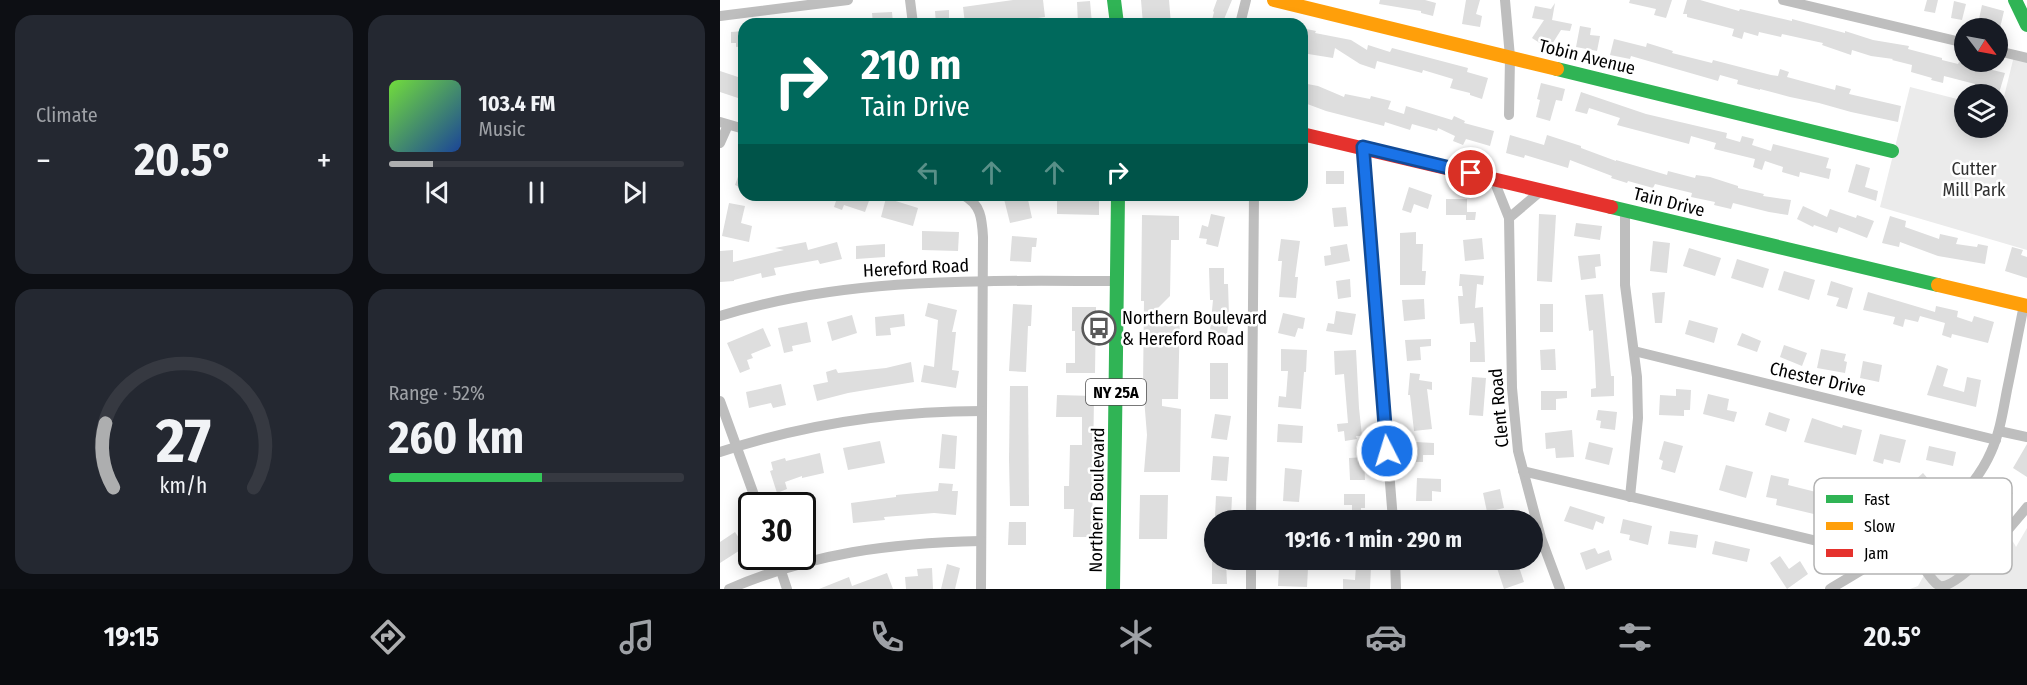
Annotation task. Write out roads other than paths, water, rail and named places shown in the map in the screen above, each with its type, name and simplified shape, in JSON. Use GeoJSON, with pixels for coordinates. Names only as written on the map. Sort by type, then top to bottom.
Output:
{"type":"FeatureCollection","features":[{"type":"Feature","properties":{"kind":"street"},"geometry":{"type":"LineString","coordinates":[[720,16],[848,0]]}},
{"type":"Feature","properties":{"kind":"street"},"geometry":{"type":"LineString","coordinates":[[910,0],[912,18]]}},
{"type":"Feature","properties":{"kind":"street"},"geometry":{"type":"LineString","coordinates":[[1114,0],[1116,18]]}},
{"type":"Feature","properties":{"kind":"street"},"geometry":{"type":"LineString","coordinates":[[1242,18],[1246,0]]}},
{"type":"Feature","properties":{"kind":"street","name":"Tobin Avenue"},"geometry":{"type":"LineString","coordinates":[[1274,0],[1892,151]]}},
{"type":"Feature","properties":{"kind":"street"},"geometry":{"type":"LineString","coordinates":[[1505,0],[1510,57],[1509,115]]}},
{"type":"Feature","properties":{"kind":"street"},"geometry":{"type":"LineString","coordinates":[[1783,0],[1954,40]]}},
{"type":"Feature","properties":{"kind":"street"},"geometry":{"type":"LineString","coordinates":[[2015,0],[2027,25]]}},
{"type":"Feature","properties":{"kind":"street"},"geometry":{"type":"LineString","coordinates":[[2008,53],[2027,58]]}},
{"type":"Feature","properties":{"kind":"street"},"geometry":{"type":"LineString","coordinates":[[720,143],[724,123]]}},
{"type":"Feature","properties":{"kind":"street","name":"Tain Drive"},"geometry":{"type":"LineString","coordinates":[[1308,135],[2025,306]]}},
{"type":"Feature","properties":{"kind":"street"},"geometry":{"type":"LineString","coordinates":[[1363,147],[1392,510]]}},
{"type":"Feature","properties":{"kind":"street","name":"Clent Road"},"geometry":{"type":"LineString","coordinates":[[1493,178],[1509,218],[1512,388],[1518,451],[1541,538],[1560,589]]}},
{"type":"Feature","properties":{"kind":"street"},"geometry":{"type":"LineString","coordinates":[[1509,218],[1542,190]]}},
{"type":"Feature","properties":{"kind":"street"},"geometry":{"type":"LineString","coordinates":[[972,201],[976,204],[982,219],[981,589]]}},
{"type":"Feature","properties":{"kind":"street","name":"Northern Boulevard"},"geometry":{"type":"LineString","coordinates":[[1113,589],[1119,201]]}},
{"type":"Feature","properties":{"kind":"street"},"geometry":{"type":"LineString","coordinates":[[1251,510],[1254,201]]}},
{"type":"Feature","properties":{"kind":"street"},"geometry":{"type":"LineString","coordinates":[[1625,209],[1625,285],[1637,377],[1638,418],[1630,497]]}},
{"type":"Feature","properties":{"kind":"street","name":"Hereford Road"},"geometry":{"type":"LineString","coordinates":[[720,316],[844,289],[933,281],[1118,281]]}},
{"type":"Feature","properties":{"kind":"street"},"geometry":{"type":"LineString","coordinates":[[1975,478],[1983,466],[1997,435],[2025,306]]}},
{"type":"Feature","properties":{"kind":"street","name":"Chester Drive"},"geometry":{"type":"LineString","coordinates":[[1634,351],[1997,435],[2027,437]]}},
{"type":"Feature","properties":{"kind":"street"},"geometry":{"type":"LineString","coordinates":[[720,401],[753,492]]}},
{"type":"Feature","properties":{"kind":"street"},"geometry":{"type":"LineString","coordinates":[[720,452],[780,434],[860,418],[937,411],[982,411]]}},
{"type":"Feature","properties":{"kind":"street"},"geometry":{"type":"LineString","coordinates":[[1523,471],[1814,540]]}},
{"type":"Feature","properties":{"kind":"street"},"geometry":{"type":"LineString","coordinates":[[2012,526],[2027,507]]}},
{"type":"Feature","properties":{"kind":"street"},"geometry":{"type":"LineString","coordinates":[[816,559],[881,546],[924,542],[981,541]]}},
{"type":"Feature","properties":{"kind":"street"},"geometry":{"type":"LineString","coordinates":[[729,589],[780,570],[787,589]]}},
{"type":"Feature","properties":{"kind":"street"},"geometry":{"type":"LineString","coordinates":[[1251,570],[1251,589]]}},
{"type":"Feature","properties":{"kind":"street"},"geometry":{"type":"LineString","coordinates":[[1395,570],[1396,589]]}},
{"type":"Feature","properties":{"kind":"street"},"geometry":{"type":"LineString","coordinates":[[1830,589],[1854,574]]}},
{"type":"Feature","properties":{"kind":"street"},"geometry":{"type":"LineString","coordinates":[[1929,574],[1939,586],[1945,587],[1965,574]]}},
{"type":"Feature","properties":{"kind":"place","name":"Northern Boulevard & Hereford Road"},"geometry":{"type":"Point","coordinates":[1099,328]}},
{"type":"Feature","properties":{"kind":"park label","name":"Cutter Mill Park"},"geometry":{"type":"Point","coordinates":[1974,180]}}]}
